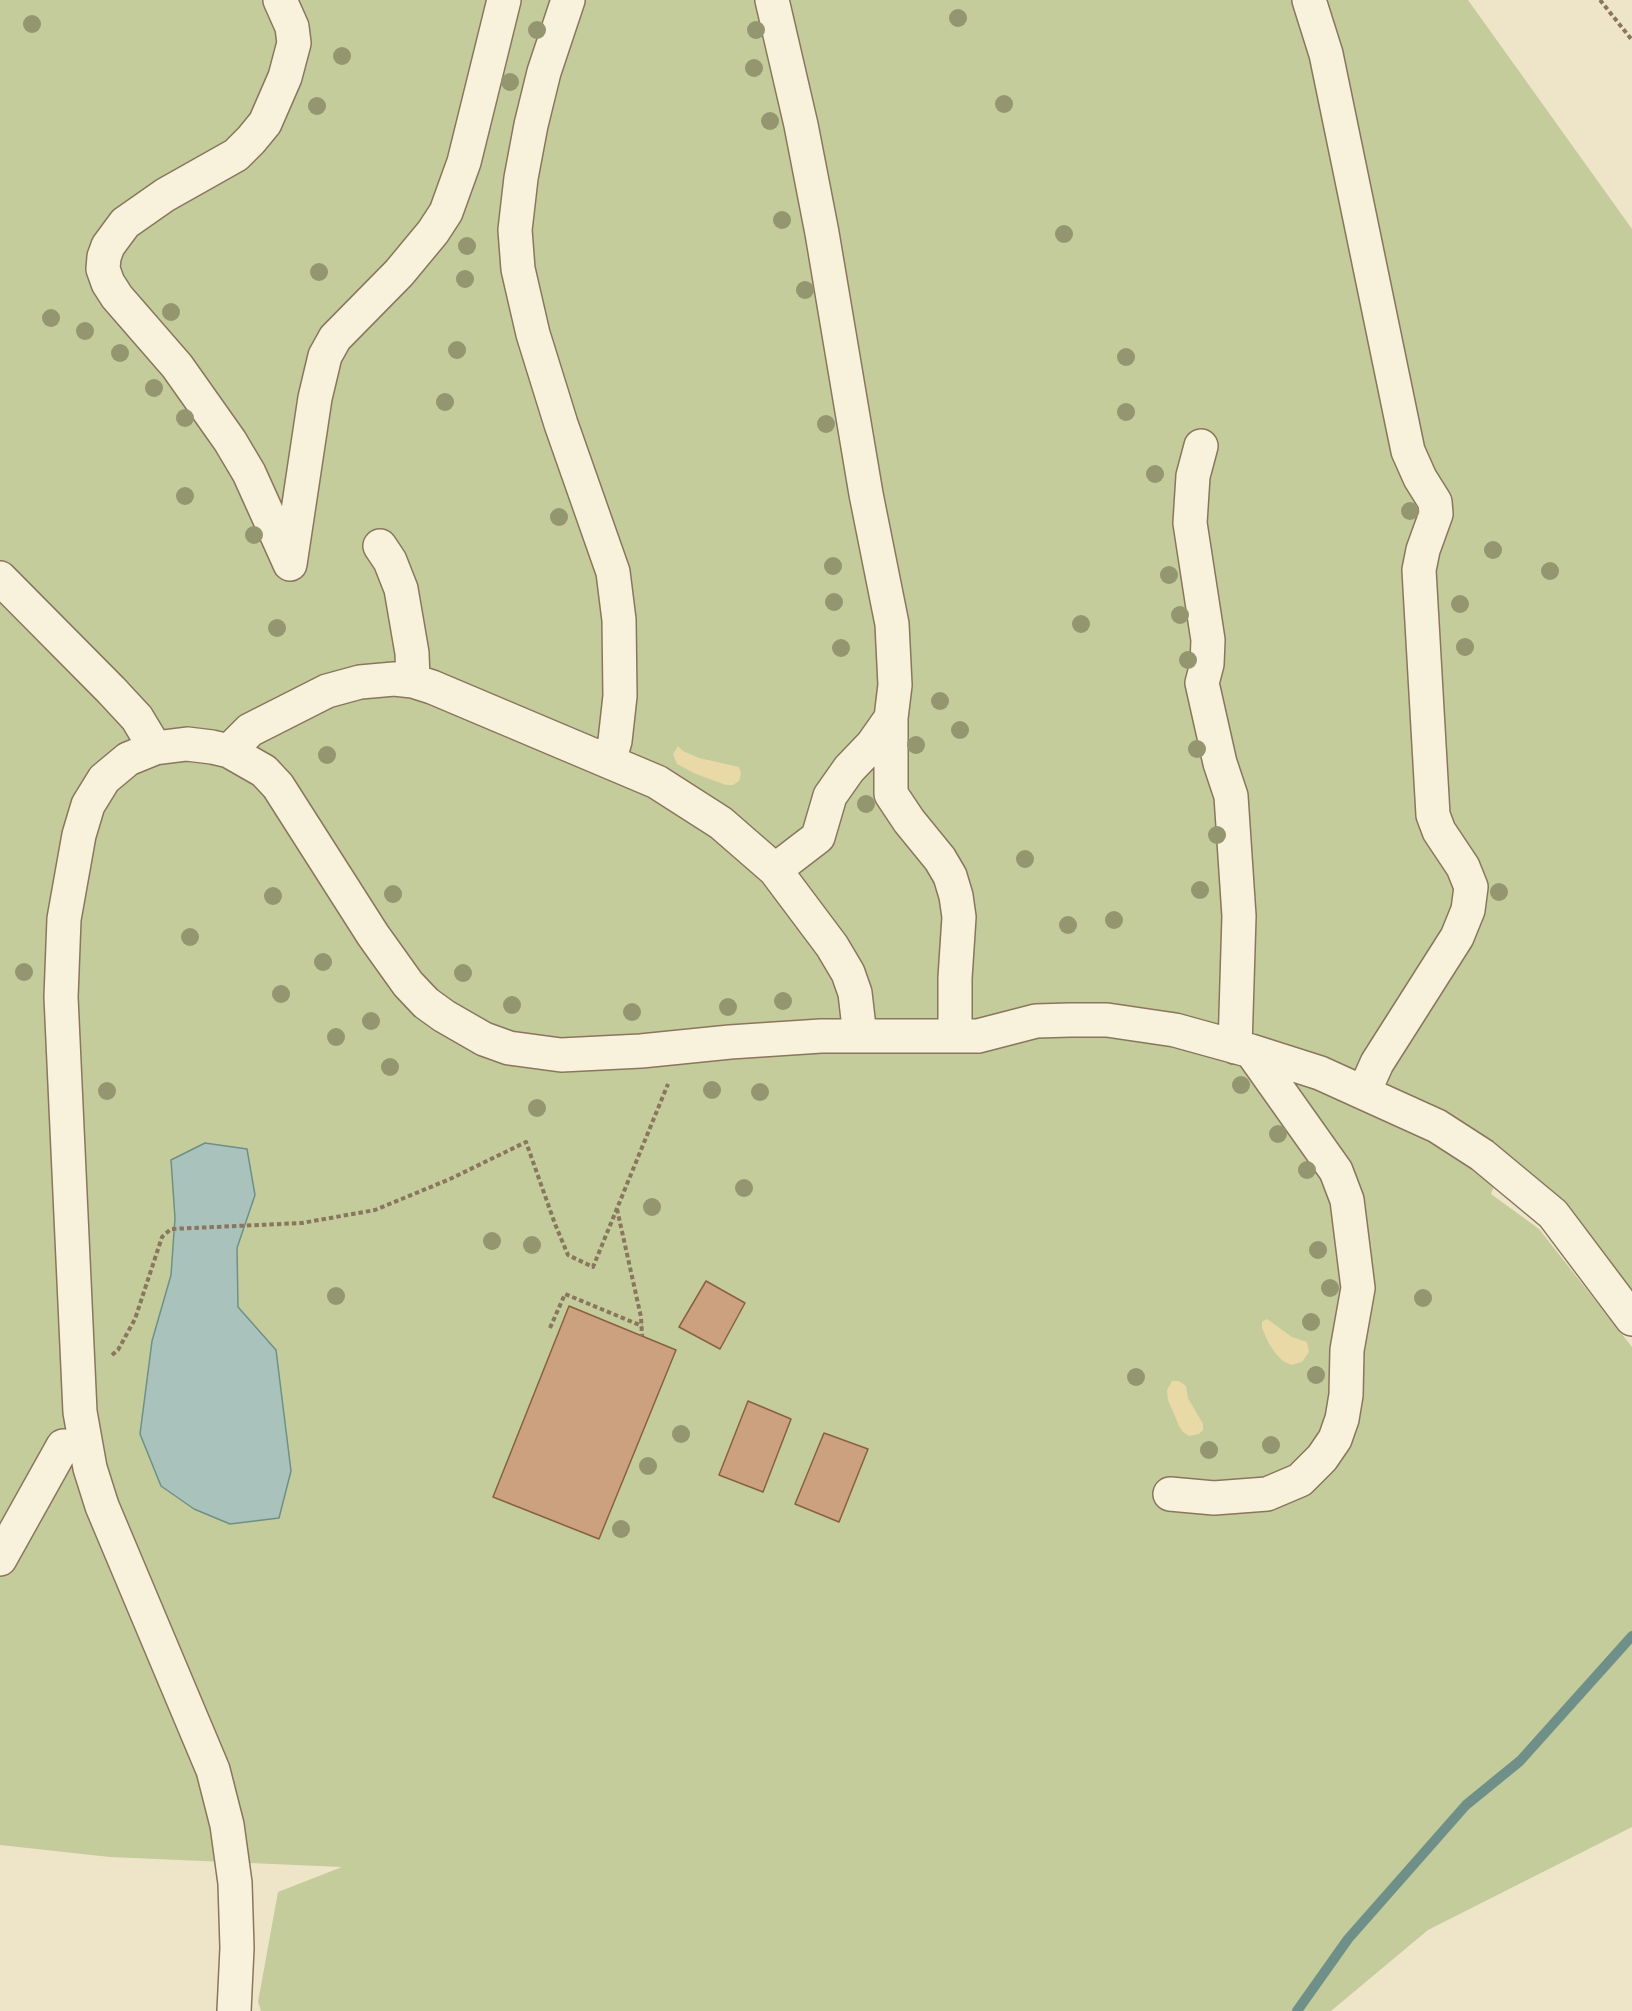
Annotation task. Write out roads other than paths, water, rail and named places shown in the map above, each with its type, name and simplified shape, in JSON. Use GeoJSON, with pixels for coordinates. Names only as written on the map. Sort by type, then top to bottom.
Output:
{"type":"FeatureCollection","features":[{"type":"Feature","properties":{"kind":"lane"},"geometry":{"type":"LineString","coordinates":[[280,0],[292,27],[294,43],[285,77],[266,123],[236,154],[165,195],[125,223],[108,246],[103,269],[117,297],[177,366],[230,441],[249,473],[290,564],[315,398],[325,356],[335,338],[411,259],[446,212],[464,162],[504,0]]}},
{"type":"Feature","properties":{"kind":"lane"},"geometry":{"type":"LineString","coordinates":[[568,0],[544,72],[521,178],[516,230],[518,269],[533,334],[561,424],[613,572],[619,620],[620,696],[615,741],[609,761]]}},
{"type":"Feature","properties":{"kind":"lane"},"geometry":{"type":"LineString","coordinates":[[772,0],[822,233],[862,473],[887,592],[895,657],[895,685],[891,718],[891,794],[909,821],[940,859],[950,876],[956,896],[959,916],[955,978],[955,1036]]}},
{"type":"Feature","properties":{"kind":"lane"},"geometry":{"type":"LineString","coordinates":[[1309,0],[1326,54],[1408,451],[1420,478],[1435,502],[1436,514],[1423,550],[1419,570],[1433,815],[1439,831],[1463,867],[1471,887],[1468,910],[1457,937],[1377,1063],[1364,1092]]}},
{"type":"Feature","properties":{"kind":"lane"},"geometry":{"type":"LineString","coordinates":[[1170,1494],[1214,1498],[1266,1494],[1300,1480],[1322,1458],[1335,1439],[1342,1419],[1346,1395],[1347,1350],[1358,1288],[1347,1200],[1336,1171],[1243,1049],[1239,916],[1231,796],[1220,763],[1202,683],[1208,640],[1190,523],[1193,476],[1202,446]]}},
{"type":"Feature","properties":{"kind":"lane"},"geometry":{"type":"LineString","coordinates":[[380,546],[390,561],[401,589],[412,653],[413,681]]}},
{"type":"Feature","properties":{"kind":"lane"},"geometry":{"type":"LineString","coordinates":[[0,578],[111,690],[136,718],[155,748]]}},
{"type":"Feature","properties":{"kind":"lane"},"geometry":{"type":"LineString","coordinates":[[229,752],[250,730],[327,691],[376,679],[413,681],[657,782],[748,845],[775,870],[832,946],[848,973],[855,993],[860,1036]]}},
{"type":"Feature","properties":{"kind":"lane"},"geometry":{"type":"LineString","coordinates":[[775,870],[818,837],[830,796],[891,718]]}},
{"type":"Feature","properties":{"kind":"lane"},"geometry":{"type":"LineString","coordinates":[[234,2011],[237,1948],[235,1883],[227,1825],[213,1770],[102,1506],[90,1468],[80,1413],[61,997],[64,919],[79,835],[88,805],[95,792],[115,768],[128,759],[155,748],[187,744],[213,747],[229,752],[264,771],[278,786],[391,962],[408,984],[426,1003],[484,1040],[509,1048],[561,1055],[821,1036],[978,1036],[1036,1021],[1107,1020],[1175,1030],[1320,1073],[1437,1126],[1482,1155],[1552,1214],[1632,1319]]}},
{"type":"Feature","properties":{"kind":"lane"},"geometry":{"type":"LineString","coordinates":[[0,1558],[63,1446]]}},
{"type":"Feature","properties":{"kind":"water"},"geometry":{"type":"Polygon","coordinates":[[[205,1143],[247,1149],[255,1195],[237,1248],[238,1307],[276,1350],[291,1471],[279,1518],[230,1524],[194,1509],[161,1486],[140,1434],[152,1341],[171,1275],[175,1218],[171,1160],[205,1143]]]}},
{"type":"Feature","properties":{"kind":"waterway"},"geometry":{"type":"LineString","coordinates":[[1297,2011],[1348,1939],[1466,1805],[1520,1761],[1632,1636]]}}]}
